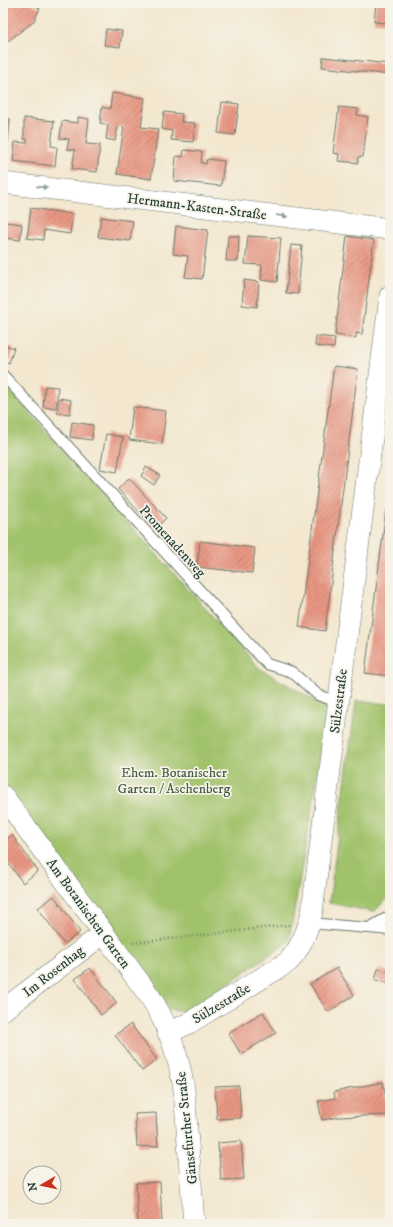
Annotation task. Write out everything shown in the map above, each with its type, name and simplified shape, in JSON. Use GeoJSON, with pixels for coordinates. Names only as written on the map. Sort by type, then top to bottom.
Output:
{"type":"FeatureCollection","features":[{"type":"Feature","properties":{"kind":"street","name":"Hermann-Kasten-Straße"},"geometry":{"type":"LineString","coordinates":[[3,183],[390,229]]}},
{"type":"Feature","properties":{"kind":"street","name":"Sülzestraße"},"geometry":{"type":"LineString","coordinates":[[168,1033],[189,1023],[288,962],[300,948],[309,923],[390,296]]}},
{"type":"Feature","properties":{"kind":"street","name":"Am Botanischen Garten"},"geometry":{"type":"LineString","coordinates":[[3,796],[156,1006],[168,1033]]}},
{"type":"Feature","properties":{"kind":"street","name":"Im Rosenhag"},"geometry":{"type":"LineString","coordinates":[[3,1010],[108,939]]}},
{"type":"Feature","properties":{"kind":"street","name":"Gänsefurther Straße"},"geometry":{"type":"LineString","coordinates":[[168,1033],[180,1067],[184,1089],[194,1224]]}},
{"type":"Feature","properties":{"kind":"lane","name":"Promenadenweg"},"geometry":{"type":"LineString","coordinates":[[3,375],[267,664],[292,672],[318,695],[338,702]]}},
{"type":"Feature","properties":{"kind":"lane"},"geometry":{"type":"LineString","coordinates":[[369,928],[390,916]]}},
{"type":"Feature","properties":{"kind":"lane"},"geometry":{"type":"LineString","coordinates":[[309,923],[390,930]]}},
{"type":"Feature","properties":{"kind":"path"},"geometry":{"type":"LineString","coordinates":[[108,939],[309,923]]}},
{"type":"Feature","properties":{"kind":"green space","name":"Ehem. Botanischer Garten / Aschenberg"},"geometry":{"type":"Polygon","coordinates":[[[3,383],[259,668],[329,709],[289,941],[187,1012],[169,1010],[3,782],[3,383]]]}},
{"type":"Feature","properties":{"kind":"green space"},"geometry":{"type":"Polygon","coordinates":[[[356,701],[390,704],[390,895],[374,912],[329,903],[356,701]]]}},
{"type":"Feature","properties":{"kind":"building"},"geometry":{"type":"Polygon","coordinates":[[[3,3],[29,3],[40,8],[34,21],[3,45],[3,3]]]}},
{"type":"Feature","properties":{"kind":"building"},"geometry":{"type":"Polygon","coordinates":[[[376,3],[390,3],[390,23],[374,22],[376,3]]]}},
{"type":"Feature","properties":{"kind":"building"},"geometry":{"type":"Polygon","coordinates":[[[106,29],[122,31],[120,47],[104,45],[106,29]]]}},
{"type":"Feature","properties":{"kind":"building"},"geometry":{"type":"Polygon","coordinates":[[[323,57],[390,64],[390,75],[322,67],[323,57]]]}},
{"type":"Feature","properties":{"kind":"building"},"geometry":{"type":"Polygon","coordinates":[[[112,93],[145,98],[141,127],[158,129],[151,179],[117,174],[124,127],[118,126],[115,141],[106,139],[108,125],[100,123],[102,107],[110,109],[112,93]]]}},
{"type":"Feature","properties":{"kind":"building"},"geometry":{"type":"Polygon","coordinates":[[[222,102],[239,104],[235,135],[218,133],[222,102]]]}},
{"type":"Feature","properties":{"kind":"building"},"geometry":{"type":"Polygon","coordinates":[[[339,107],[358,109],[357,115],[368,117],[363,157],[358,157],[358,163],[338,161],[339,154],[333,153],[339,107]]]}},
{"type":"Feature","properties":{"kind":"building"},"geometry":{"type":"Polygon","coordinates":[[[164,112],[182,114],[181,122],[195,123],[193,142],[171,140],[172,131],[162,129],[164,112]]]}},
{"type":"Feature","properties":{"kind":"building"},"geometry":{"type":"Polygon","coordinates":[[[78,117],[89,119],[86,144],[100,145],[97,172],[72,169],[75,150],[67,149],[69,139],[60,138],[62,121],[78,123],[78,117]]]}},
{"type":"Feature","properties":{"kind":"building"},"geometry":{"type":"Polygon","coordinates":[[[3,118],[10,119],[8,141],[3,140],[3,118]]]}},
{"type":"Feature","properties":{"kind":"building"},"geometry":{"type":"Polygon","coordinates":[[[24,118],[54,121],[51,146],[57,147],[55,166],[13,161],[15,142],[27,143],[27,139],[24,139],[24,118]]]}},
{"type":"Feature","properties":{"kind":"building"},"geometry":{"type":"Polygon","coordinates":[[[184,150],[202,152],[201,163],[206,164],[207,159],[224,161],[221,186],[174,181],[176,156],[183,157],[184,150]]]}},
{"type":"Feature","properties":{"kind":"building"},"geometry":{"type":"Polygon","coordinates":[[[31,208],[73,214],[70,234],[44,230],[43,240],[27,238],[31,208]]]}},
{"type":"Feature","properties":{"kind":"building"},"geometry":{"type":"Polygon","coordinates":[[[101,217],[133,221],[130,241],[98,237],[101,217]]]}},
{"type":"Feature","properties":{"kind":"building"},"geometry":{"type":"Polygon","coordinates":[[[6,222],[22,224],[20,240],[4,238],[6,222]]]}},
{"type":"Feature","properties":{"kind":"building"},"geometry":{"type":"Polygon","coordinates":[[[176,226],[208,230],[202,279],[185,277],[188,256],[173,254],[176,226]]]}},
{"type":"Feature","properties":{"kind":"building"},"geometry":{"type":"Polygon","coordinates":[[[228,236],[239,236],[238,261],[226,261],[228,236]]]}},
{"type":"Feature","properties":{"kind":"building"},"geometry":{"type":"Polygon","coordinates":[[[248,236],[281,238],[277,282],[261,280],[262,265],[245,264],[248,236]]]}},
{"type":"Feature","properties":{"kind":"building"},"geometry":{"type":"Polygon","coordinates":[[[347,236],[374,240],[362,334],[356,333],[356,338],[335,335],[347,236]]]}},
{"type":"Feature","properties":{"kind":"building"},"geometry":{"type":"Polygon","coordinates":[[[291,245],[302,246],[298,294],[286,293],[291,245]]]}},
{"type":"Feature","properties":{"kind":"building"},"geometry":{"type":"Polygon","coordinates":[[[244,280],[259,282],[257,307],[242,305],[244,280]]]}},
{"type":"Feature","properties":{"kind":"building"},"geometry":{"type":"Polygon","coordinates":[[[316,336],[335,338],[334,348],[315,346],[316,336]]]}},
{"type":"Feature","properties":{"kind":"building"},"geometry":{"type":"Polygon","coordinates":[[[5,345],[14,348],[9,363],[3,361],[5,345]]]}},
{"type":"Feature","properties":{"kind":"building"},"geometry":{"type":"Polygon","coordinates":[[[334,366],[358,369],[325,631],[299,627],[334,366]]]}},
{"type":"Feature","properties":{"kind":"building"},"geometry":{"type":"Polygon","coordinates":[[[45,386],[58,387],[56,408],[43,407],[45,386]]]}},
{"type":"Feature","properties":{"kind":"building"},"geometry":{"type":"Polygon","coordinates":[[[59,398],[71,400],[70,414],[57,413],[59,398]]]}},
{"type":"Feature","properties":{"kind":"building"},"geometry":{"type":"Polygon","coordinates":[[[133,407],[166,411],[162,444],[129,440],[133,407]]]}},
{"type":"Feature","properties":{"kind":"building"},"geometry":{"type":"Polygon","coordinates":[[[72,422],[93,425],[92,440],[70,437],[72,422]]]}},
{"type":"Feature","properties":{"kind":"building"},"geometry":{"type":"Polygon","coordinates":[[[106,434],[123,437],[117,472],[100,469],[106,434]]]}},
{"type":"Feature","properties":{"kind":"building"},"geometry":{"type":"Polygon","coordinates":[[[146,467],[160,475],[154,485],[141,476],[146,467]]]}},
{"type":"Feature","properties":{"kind":"building"},"geometry":{"type":"Polygon","coordinates":[[[129,478],[166,518],[155,529],[118,489],[129,478]]]}},
{"type":"Feature","properties":{"kind":"building"},"geometry":{"type":"Polygon","coordinates":[[[386,511],[390,512],[390,676],[365,673],[386,511]]]}},
{"type":"Feature","properties":{"kind":"building"},"geometry":{"type":"Polygon","coordinates":[[[200,541],[255,548],[252,573],[197,567],[200,541]]]}},
{"type":"Feature","properties":{"kind":"building"},"geometry":{"type":"Polygon","coordinates":[[[12,835],[38,871],[23,883],[3,856],[3,842],[12,835]]]}},
{"type":"Feature","properties":{"kind":"building"},"geometry":{"type":"Polygon","coordinates":[[[54,896],[80,932],[64,944],[38,908],[54,896]]]}},
{"type":"Feature","properties":{"kind":"building"},"geometry":{"type":"Polygon","coordinates":[[[90,968],[117,1003],[101,1015],[75,979],[90,968]]]}},
{"type":"Feature","properties":{"kind":"building"},"geometry":{"type":"Polygon","coordinates":[[[337,968],[354,995],[328,1012],[310,984],[337,968]]]}},
{"type":"Feature","properties":{"kind":"building"},"geometry":{"type":"Polygon","coordinates":[[[378,969],[390,972],[390,984],[375,980],[378,969]]]}},
{"type":"Feature","properties":{"kind":"building"},"geometry":{"type":"Polygon","coordinates":[[[263,1012],[276,1033],[241,1054],[228,1033],[263,1012]]]}},
{"type":"Feature","properties":{"kind":"building"},"geometry":{"type":"Polygon","coordinates":[[[131,1024],[157,1060],[142,1071],[115,1035],[131,1024]]]}},
{"type":"Feature","properties":{"kind":"building"},"geometry":{"type":"Polygon","coordinates":[[[383,1082],[389,1115],[339,1117],[322,1120],[318,1101],[335,1098],[334,1092],[383,1082]]]}},
{"type":"Feature","properties":{"kind":"building"},"geometry":{"type":"Polygon","coordinates":[[[239,1086],[241,1118],[217,1119],[215,1087],[239,1086]]]}},
{"type":"Feature","properties":{"kind":"building"},"geometry":{"type":"Polygon","coordinates":[[[156,1113],[158,1146],[137,1147],[135,1114],[156,1113]]]}},
{"type":"Feature","properties":{"kind":"building"},"geometry":{"type":"Polygon","coordinates":[[[241,1141],[244,1179],[221,1180],[218,1143],[241,1141]]]}},
{"type":"Feature","properties":{"kind":"building"},"geometry":{"type":"Polygon","coordinates":[[[160,1182],[162,1224],[138,1224],[136,1183],[160,1182]]]}}]}
